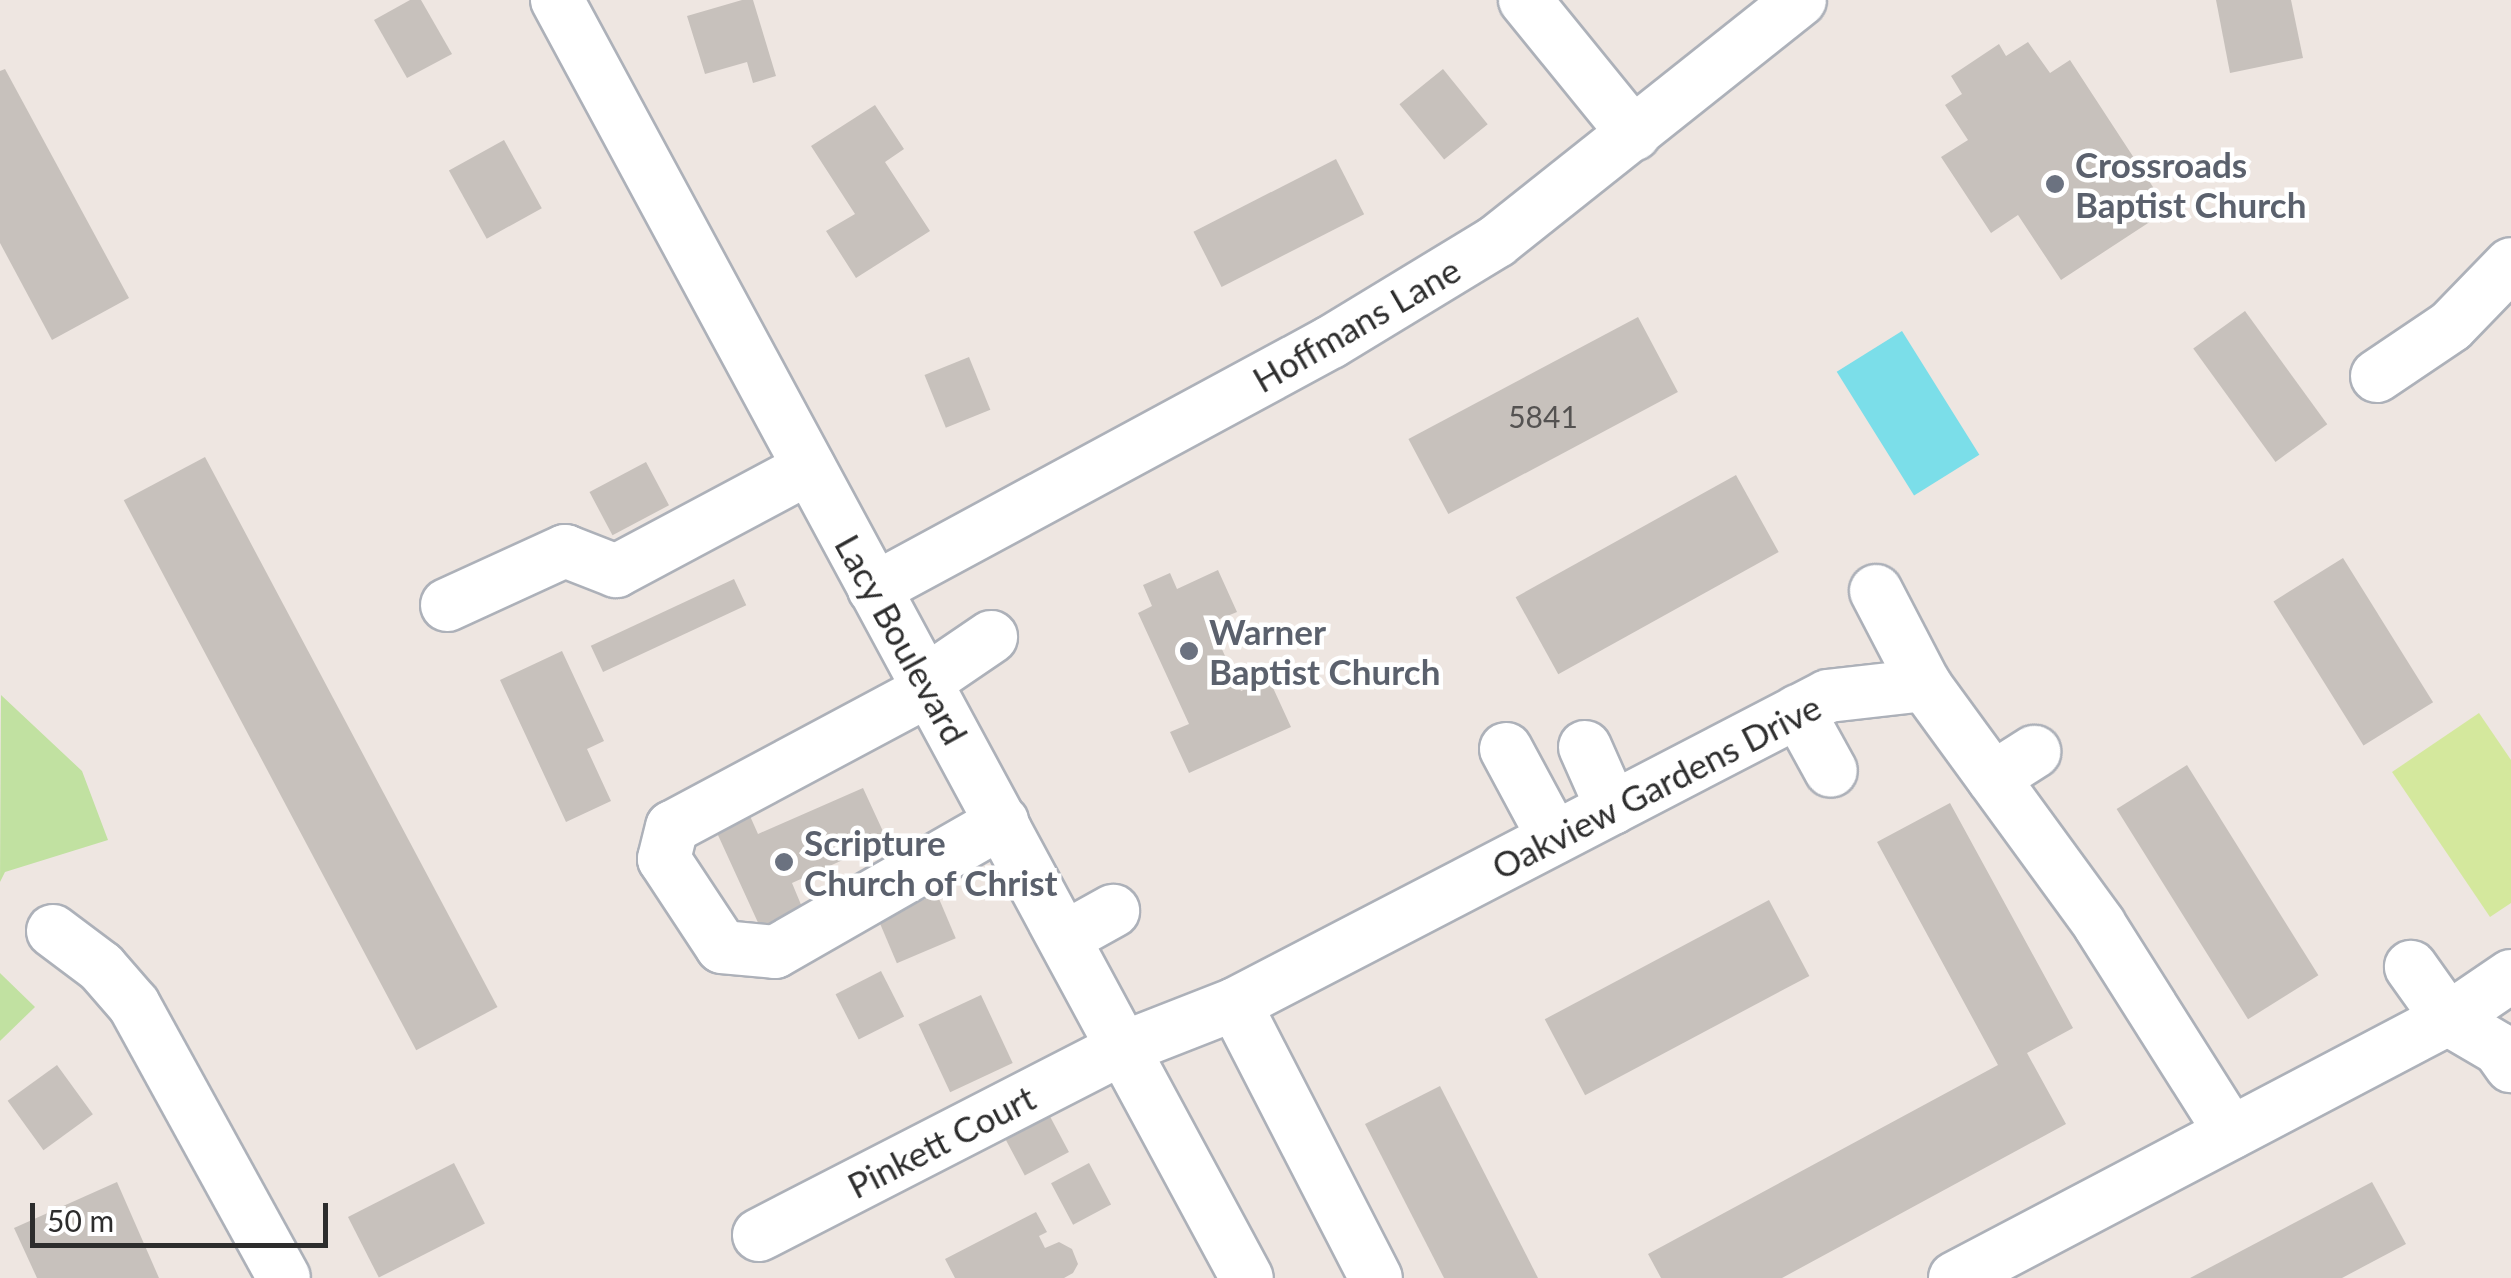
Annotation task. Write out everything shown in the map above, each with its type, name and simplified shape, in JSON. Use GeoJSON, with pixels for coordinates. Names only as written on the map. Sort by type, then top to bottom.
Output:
{"type":"FeatureCollection","features":[{"type":"Feature","properties":{"kind":"street","name":"Lacy Boulevard"},"geometry":{"type":"LineString","coordinates":[[557,0],[1247,1278]]}},
{"type":"Feature","properties":{"kind":"street"},"geometry":{"type":"LineString","coordinates":[[1525,0],[1634,134]]}},
{"type":"Feature","properties":{"kind":"street","name":"Hoffmans Lane"},"geometry":{"type":"LineString","coordinates":[[874,589],[1348,332],[1498,242],[1800,0]]}},
{"type":"Feature","properties":{"kind":"street"},"geometry":{"type":"LineString","coordinates":[[2378,376],[2451,326],[2511,264]]}},
{"type":"Feature","properties":{"kind":"street"},"geometry":{"type":"LineString","coordinates":[[447,605],[564,551],[616,571],[809,468]]}},
{"type":"Feature","properties":{"kind":"street"},"geometry":{"type":"LineString","coordinates":[[1876,591],[1925,685],[2014,765],[2100,924],[2232,1133]]}},
{"type":"Feature","properties":{"kind":"street"},"geometry":{"type":"LineString","coordinates":[[991,637],[927,686],[672,827],[664,859],[722,947],[775,952],[1002,822]]}},
{"type":"Feature","properties":{"kind":"street","name":"Oakview Gardens Drive"},"geometry":{"type":"LineString","coordinates":[[1123,1048],[1235,1004],[1828,696],[1925,685]]}},
{"type":"Feature","properties":{"kind":"street"},"geometry":{"type":"LineString","coordinates":[[1798,711],[1831,771]]}},
{"type":"Feature","properties":{"kind":"street"},"geometry":{"type":"LineString","coordinates":[[1585,746],[1612,808]]}},
{"type":"Feature","properties":{"kind":"street"},"geometry":{"type":"LineString","coordinates":[[1506,749],[1554,838]]}},
{"type":"Feature","properties":{"kind":"street"},"geometry":{"type":"LineString","coordinates":[[1066,937],[1113,911]]}},
{"type":"Feature","properties":{"kind":"street"},"geometry":{"type":"LineString","coordinates":[[53,931],[101,968],[134,1005],[284,1278]]}},
{"type":"Feature","properties":{"kind":"street"},"geometry":{"type":"LineString","coordinates":[[2411,967],[2448,1019],[2499,1049],[2511,1066]]}},
{"type":"Feature","properties":{"kind":"street"},"geometry":{"type":"LineString","coordinates":[[1955,1278],[2448,1019],[2511,976]]}},
{"type":"Feature","properties":{"kind":"street"},"geometry":{"type":"LineString","coordinates":[[1235,1004],[1286,1054],[1376,1278]]}},
{"type":"Feature","properties":{"kind":"street","name":"Pinkett Court"},"geometry":{"type":"LineString","coordinates":[[759,1235],[1123,1048]]}},
{"type":"Feature","properties":{"kind":"green space"},"geometry":{"type":"Polygon","coordinates":[[[1,695],[82,771],[108,840],[5,872],[0,882],[1,695]]]}},
{"type":"Feature","properties":{"kind":"green space"},"geometry":{"type":"Polygon","coordinates":[[[2479,713],[2511,760],[2511,903],[2490,917],[2392,772],[2479,713]]]}},
{"type":"Feature","properties":{"kind":"green space"},"geometry":{"type":"Polygon","coordinates":[[[0,973],[35,1007],[0,1041],[0,973]]]}},
{"type":"Feature","properties":{"kind":"water"},"geometry":{"type":"Polygon","coordinates":[[[1902,331],[1979,455],[1914,496],[1837,372],[1902,331]]]}},
{"type":"Feature","properties":{"kind":"building"},"geometry":{"type":"Polygon","coordinates":[[[410,0],[421,0],[452,54],[407,78],[374,20],[410,0]]]}},
{"type":"Feature","properties":{"kind":"building"},"geometry":{"type":"Polygon","coordinates":[[[753,0],[776,76],[753,83],[747,62],[705,74],[687,16],[753,0]]]}},
{"type":"Feature","properties":{"kind":"building"},"geometry":{"type":"Polygon","coordinates":[[[2216,0],[2291,0],[2303,58],[2230,73],[2216,0]]]}},
{"type":"Feature","properties":{"kind":"building","name":"Crossroads Baptist Church"},"geometry":{"type":"Polygon","coordinates":[[[2028,42],[2050,73],[2070,60],[2168,210],[2061,280],[2018,215],[1991,233],[1941,157],[1968,140],[1945,105],[1962,94],[1951,76],[1999,44],[2006,56],[2028,42]]]}},
{"type":"Feature","properties":{"kind":"building"},"geometry":{"type":"Polygon","coordinates":[[[5,69],[129,298],[52,340],[0,243],[0,71],[5,69]]]}},
{"type":"Feature","properties":{"kind":"building"},"geometry":{"type":"Polygon","coordinates":[[[1443,69],[1488,124],[1444,159],[1399,104],[1443,69]]]}},
{"type":"Feature","properties":{"kind":"building"},"geometry":{"type":"Polygon","coordinates":[[[875,105],[904,149],[885,162],[930,231],[856,278],[826,231],[855,214],[811,146],[875,105]]]}},
{"type":"Feature","properties":{"kind":"building"},"geometry":{"type":"Polygon","coordinates":[[[504,140],[542,208],[487,239],[449,171],[504,140]]]}},
{"type":"Feature","properties":{"kind":"building"},"geometry":{"type":"Polygon","coordinates":[[[1336,159],[1364,214],[1222,287],[1193,232],[1336,159]]]}},
{"type":"Feature","properties":{"kind":"building"},"geometry":{"type":"Polygon","coordinates":[[[2245,311],[2327,424],[2276,462],[2193,349],[2245,311]]]}},
{"type":"Feature","properties":{"kind":"building"},"geometry":{"type":"Polygon","coordinates":[[[1638,317],[1678,392],[1448,514],[1408,439],[1638,317]]]}},
{"type":"Feature","properties":{"kind":"building"},"geometry":{"type":"Polygon","coordinates":[[[969,357],[990,410],[946,428],[924,375],[969,357]]]}},
{"type":"Feature","properties":{"kind":"building"},"geometry":{"type":"Polygon","coordinates":[[[205,457],[497,1007],[416,1050],[124,500],[205,457]]]}},
{"type":"Feature","properties":{"kind":"building"},"geometry":{"type":"Polygon","coordinates":[[[646,462],[669,505],[612,535],[589,492],[646,462]]]}},
{"type":"Feature","properties":{"kind":"building"},"geometry":{"type":"Polygon","coordinates":[[[1736,475],[1779,552],[1558,674],[1516,597],[1736,475]]]}},
{"type":"Feature","properties":{"kind":"building"},"geometry":{"type":"Polygon","coordinates":[[[2343,558],[2433,702],[2364,746],[2273,601],[2343,558]]]}},
{"type":"Feature","properties":{"kind":"building","name":"Warner Baptist Church"},"geometry":{"type":"Polygon","coordinates":[[[1218,570],[1237,612],[1210,623],[1241,691],[1269,679],[1291,727],[1189,773],[1170,732],[1189,724],[1138,613],[1152,606],[1143,585],[1170,573],[1177,589],[1218,570]]]}},
{"type":"Feature","properties":{"kind":"building"},"geometry":{"type":"Polygon","coordinates":[[[734,579],[746,605],[603,672],[591,646],[734,579]]]}},
{"type":"Feature","properties":{"kind":"building"},"geometry":{"type":"Polygon","coordinates":[[[562,651],[604,741],[587,749],[611,801],[566,822],[500,680],[562,651]]]}},
{"type":"Feature","properties":{"kind":"building"},"geometry":{"type":"Polygon","coordinates":[[[2187,765],[2318,975],[2248,1019],[2117,809],[2187,765]]]}},
{"type":"Feature","properties":{"kind":"building","name":"Scripture Church of Christ"},"geometry":{"type":"Polygon","coordinates":[[[863,788],[887,840],[792,883],[807,919],[765,938],[712,822],[746,807],[758,834],[863,788]]]}},
{"type":"Feature","properties":{"kind":"building"},"geometry":{"type":"Polygon","coordinates":[[[1950,803],[2073,1028],[2027,1053],[2066,1124],[1782,1278],[1661,1278],[1648,1254],[1998,1065],[1877,842],[1950,803]]]}},
{"type":"Feature","properties":{"kind":"building"},"geometry":{"type":"Polygon","coordinates":[[[937,894],[956,938],[897,963],[878,919],[937,894]]]}},
{"type":"Feature","properties":{"kind":"building"},"geometry":{"type":"Polygon","coordinates":[[[1769,900],[1809,976],[1585,1095],[1545,1019],[1769,900]]]}},
{"type":"Feature","properties":{"kind":"building"},"geometry":{"type":"Polygon","coordinates":[[[881,971],[904,1016],[859,1040],[836,994],[881,971]]]}},
{"type":"Feature","properties":{"kind":"building"},"geometry":{"type":"Polygon","coordinates":[[[981,995],[1013,1063],[950,1092],[918,1024],[981,995]]]}},
{"type":"Feature","properties":{"kind":"building"},"geometry":{"type":"Polygon","coordinates":[[[57,1065],[93,1114],[44,1150],[8,1101],[57,1065]]]}},
{"type":"Feature","properties":{"kind":"building"},"geometry":{"type":"Polygon","coordinates":[[[1440,1086],[1538,1278],[1444,1278],[1365,1124],[1440,1086]]]}},
{"type":"Feature","properties":{"kind":"building"},"geometry":{"type":"Polygon","coordinates":[[[1037,1092],[1069,1152],[1025,1176],[993,1115],[1037,1092]]]}},
{"type":"Feature","properties":{"kind":"building"},"geometry":{"type":"Polygon","coordinates":[[[454,1163],[485,1224],[379,1278],[348,1217],[454,1163]]]}},
{"type":"Feature","properties":{"kind":"building"},"geometry":{"type":"Polygon","coordinates":[[[1089,1163],[1111,1204],[1073,1225],[1051,1183],[1089,1163]]]}},
{"type":"Feature","properties":{"kind":"building"},"geometry":{"type":"Polygon","coordinates":[[[117,1182],[159,1278],[37,1278],[14,1228],[117,1182]]]}},
{"type":"Feature","properties":{"kind":"building"},"geometry":{"type":"Polygon","coordinates":[[[2372,1182],[2406,1244],[2342,1278],[2190,1278],[2372,1182]]]}},
{"type":"Feature","properties":{"kind":"building"},"geometry":{"type":"Polygon","coordinates":[[[1036,1212],[1047,1232],[1039,1236],[1045,1248],[1059,1242],[1072,1249],[1078,1264],[1073,1273],[1064,1278],[955,1278],[945,1259],[1036,1212]]]}},
{"type":"Feature","properties":{"kind":"place","name":"Crossroads Baptist Church"},"geometry":{"type":"Point","coordinates":[2055,184]}},
{"type":"Feature","properties":{"kind":"place","name":"Warner Baptist Church"},"geometry":{"type":"Point","coordinates":[1189,651]}},
{"type":"Feature","properties":{"kind":"place","name":"Scripture Church of Christ"},"geometry":{"type":"Point","coordinates":[784,862]}}]}
